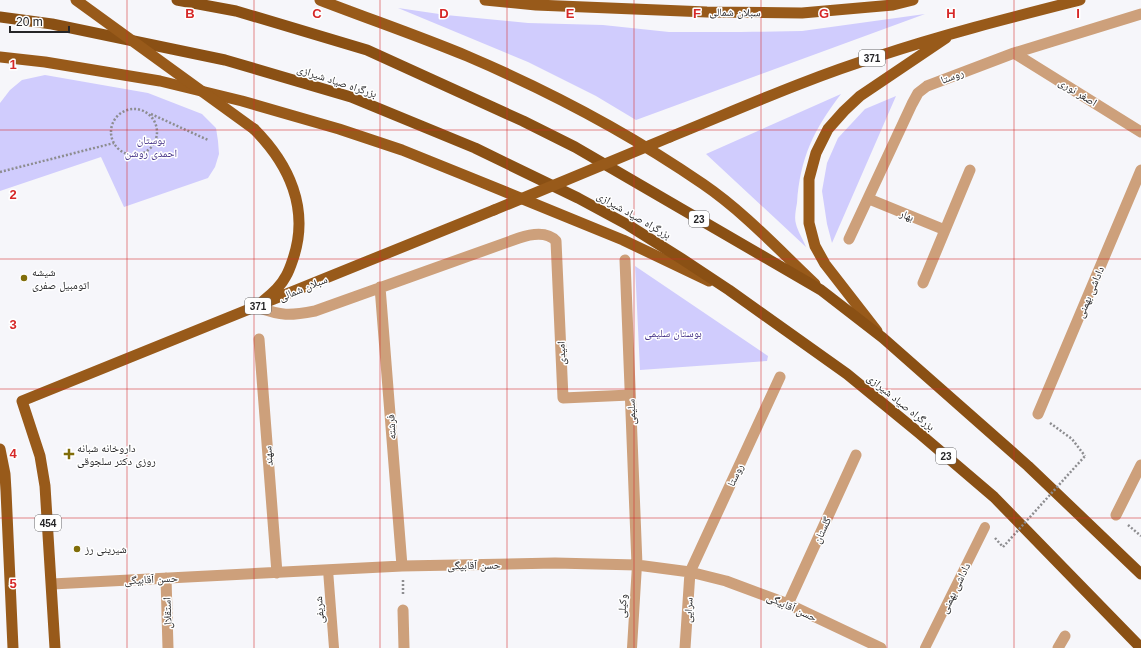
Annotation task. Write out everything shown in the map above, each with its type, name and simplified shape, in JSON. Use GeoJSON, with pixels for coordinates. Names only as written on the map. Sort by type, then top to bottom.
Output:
{"type":"FeatureCollection","features":[{"type":"Feature","properties":{"kind":"highway","name":"23"},"geometry":{"type":"LineString","coordinates":[[177,0],[236,11],[367,50],[523,121],[574,148],[822,290],[883,338],[1028,466],[1141,574]]}},
{"type":"Feature","properties":{"kind":"highway","name":"بزرگراه صیاد شیرازی"},"geometry":{"type":"LineString","coordinates":[[0,17],[52,24],[225,60],[351,97],[475,148],[578,198],[628,225],[682,258],[847,374],[919,433],[994,497],[1140,648]]}},
{"type":"Feature","properties":{"kind":"main road"},"geometry":{"type":"LineString","coordinates":[[76,0],[254,129],[267,142],[278,157],[292,184],[299,215],[298,245],[287,276],[274,292],[257,307]]}},
{"type":"Feature","properties":{"kind":"main road"},"geometry":{"type":"LineString","coordinates":[[320,0],[466,56],[608,124],[704,184],[736,210],[822,290]]}},
{"type":"Feature","properties":{"kind":"main road","name":"سبلان شمالی"},"geometry":{"type":"LineString","coordinates":[[485,0],[536,5],[707,12],[802,13],[893,5],[913,0]]}},
{"type":"Feature","properties":{"kind":"main road","name":"371"},"geometry":{"type":"LineString","coordinates":[[955,32],[1080,0]]}},
{"type":"Feature","properties":{"kind":"main road"},"geometry":{"type":"LineString","coordinates":[[883,338],[825,264],[815,246],[809,223],[809,179],[816,153],[828,129],[844,111],[860,96],[955,32]]}},
{"type":"Feature","properties":{"kind":"main road","name":"سبلان شمالی"},"geometry":{"type":"LineString","coordinates":[[22,401],[257,307],[799,84],[877,56],[955,32]]}},
{"type":"Feature","properties":{"kind":"main road"},"geometry":{"type":"LineString","coordinates":[[0,56],[160,81],[242,101],[346,131],[402,150],[616,237],[729,290]]}},
{"type":"Feature","properties":{"kind":"main road","name":"454"},"geometry":{"type":"LineString","coordinates":[[22,401],[40,456],[46,503],[55,648]]}},
{"type":"Feature","properties":{"kind":"main road"},"geometry":{"type":"LineString","coordinates":[[0,449],[5,474],[13,648]]}},
{"type":"Feature","properties":{"kind":"street","name":"روستا"},"geometry":{"type":"LineString","coordinates":[[849,239],[869,199],[912,104],[918,93],[927,86],[1014,53],[1141,14]]}},
{"type":"Feature","properties":{"kind":"street","name":"اصغر نوری"},"geometry":{"type":"LineString","coordinates":[[1014,53],[1141,132]]}},
{"type":"Feature","properties":{"kind":"street"},"geometry":{"type":"LineString","coordinates":[[923,283],[970,170]]}},
{"type":"Feature","properties":{"kind":"street","name":"داداشی بهمنی"},"geometry":{"type":"LineString","coordinates":[[1038,414],[1141,170]]}},
{"type":"Feature","properties":{"kind":"street","name":"بهار"},"geometry":{"type":"LineString","coordinates":[[869,199],[945,230]]}},
{"type":"Feature","properties":{"kind":"street","name":"امیدی"},"geometry":{"type":"LineString","coordinates":[[380,287],[530,234],[552,237],[556,242],[563,398],[630,395]]}},
{"type":"Feature","properties":{"kind":"street","name":"سلیمی"},"geometry":{"type":"LineString","coordinates":[[625,260],[637,565]]}},
{"type":"Feature","properties":{"kind":"street"},"geometry":{"type":"LineString","coordinates":[[257,307],[278,314],[296,315],[315,311],[380,287]]}},
{"type":"Feature","properties":{"kind":"street","name":"فرشته"},"geometry":{"type":"LineString","coordinates":[[380,287],[402,566]]}},
{"type":"Feature","properties":{"kind":"street","name":"سهند"},"geometry":{"type":"LineString","coordinates":[[259,339],[277,573]]}},
{"type":"Feature","properties":{"kind":"street","name":"روستا"},"geometry":{"type":"LineString","coordinates":[[690,572],[780,377]]}},
{"type":"Feature","properties":{"kind":"street","name":"گلستان"},"geometry":{"type":"LineString","coordinates":[[788,604],[856,455]]}},
{"type":"Feature","properties":{"kind":"street"},"geometry":{"type":"LineString","coordinates":[[1116,515],[1141,465]]}},
{"type":"Feature","properties":{"kind":"street","name":"حسن آقابیگی"},"geometry":{"type":"LineString","coordinates":[[52,584],[402,566],[555,563],[637,565],[690,572],[726,581],[788,604],[874,646]]}},
{"type":"Feature","properties":{"kind":"street","name":"سرایی"},"geometry":{"type":"LineString","coordinates":[[685,648],[690,572]]}},
{"type":"Feature","properties":{"kind":"street","name":"استقلال"},"geometry":{"type":"LineString","coordinates":[[166,578],[168,648]]}},
{"type":"Feature","properties":{"kind":"street"},"geometry":{"type":"LineString","coordinates":[[403,610],[404,648]]}},
{"type":"Feature","properties":{"kind":"street"},"geometry":{"type":"LineString","coordinates":[[1058,648],[1065,636]]}},
{"type":"Feature","properties":{"kind":"lane","name":"داداشی بهمنی"},"geometry":{"type":"LineString","coordinates":[[925,648],[985,528]]}},
{"type":"Feature","properties":{"kind":"lane","name":"وکیلی"},"geometry":{"type":"LineString","coordinates":[[632,648],[637,565]]}},
{"type":"Feature","properties":{"kind":"lane","name":"شریفی"},"geometry":{"type":"LineString","coordinates":[[328,570],[334,648]]}},
{"type":"Feature","properties":{"kind":"path"},"geometry":{"type":"LineString","coordinates":[[145,111],[155,122],[157,130],[153,145],[147,151],[140,154],[133,155],[125,153],[114,143],[111,129],[113,121],[118,115],[130,109],[145,111],[208,140]]}},
{"type":"Feature","properties":{"kind":"path"},"geometry":{"type":"LineString","coordinates":[[0,172],[114,143]]}},
{"type":"Feature","properties":{"kind":"path"},"geometry":{"type":"LineString","coordinates":[[1002,547],[1085,456],[1072,439],[1038,414]]}},
{"type":"Feature","properties":{"kind":"path"},"geometry":{"type":"LineString","coordinates":[[402,566],[403,610]]}},
{"type":"Feature","properties":{"kind":"green space"},"geometry":{"type":"Polygon","coordinates":[[[398,8],[446,15],[528,23],[603,25],[669,32],[802,31],[925,14],[636,120],[596,96],[528,62],[398,8]]]}},
{"type":"Feature","properties":{"kind":"green space","name":"بوستان احمدی روشن"},"geometry":{"type":"Polygon","coordinates":[[[45,75],[148,93],[202,114],[216,128],[219,154],[215,167],[208,178],[124,207],[101,157],[0,191],[0,103],[10,90],[22,80],[45,75]]]}},
{"type":"Feature","properties":{"kind":"green space"},"geometry":{"type":"Polygon","coordinates":[[[841,94],[823,119],[816,132],[801,172],[795,219],[798,230],[806,247],[706,154],[841,94]]]}},
{"type":"Feature","properties":{"kind":"green space"},"geometry":{"type":"Polygon","coordinates":[[[896,96],[832,243],[827,224],[822,191],[827,163],[838,138],[865,109],[896,96]]]}},
{"type":"Feature","properties":{"kind":"green space","name":"بوستان سلیمی"},"geometry":{"type":"Polygon","coordinates":[[[635,266],[768,356],[767,361],[640,370],[635,266]]]}},
{"type":"Feature","properties":{"kind":"place","name":"شیشه اتومبیل صفری"},"geometry":{"type":"Point","coordinates":[24,278]}},
{"type":"Feature","properties":{"kind":"place","name":"داروخانه شبانه روزی دکتر سلجوقی"},"geometry":{"type":"Point","coordinates":[69,454]}},
{"type":"Feature","properties":{"kind":"place","name":"شیرینی رز"},"geometry":{"type":"Point","coordinates":[77,549]}}]}
